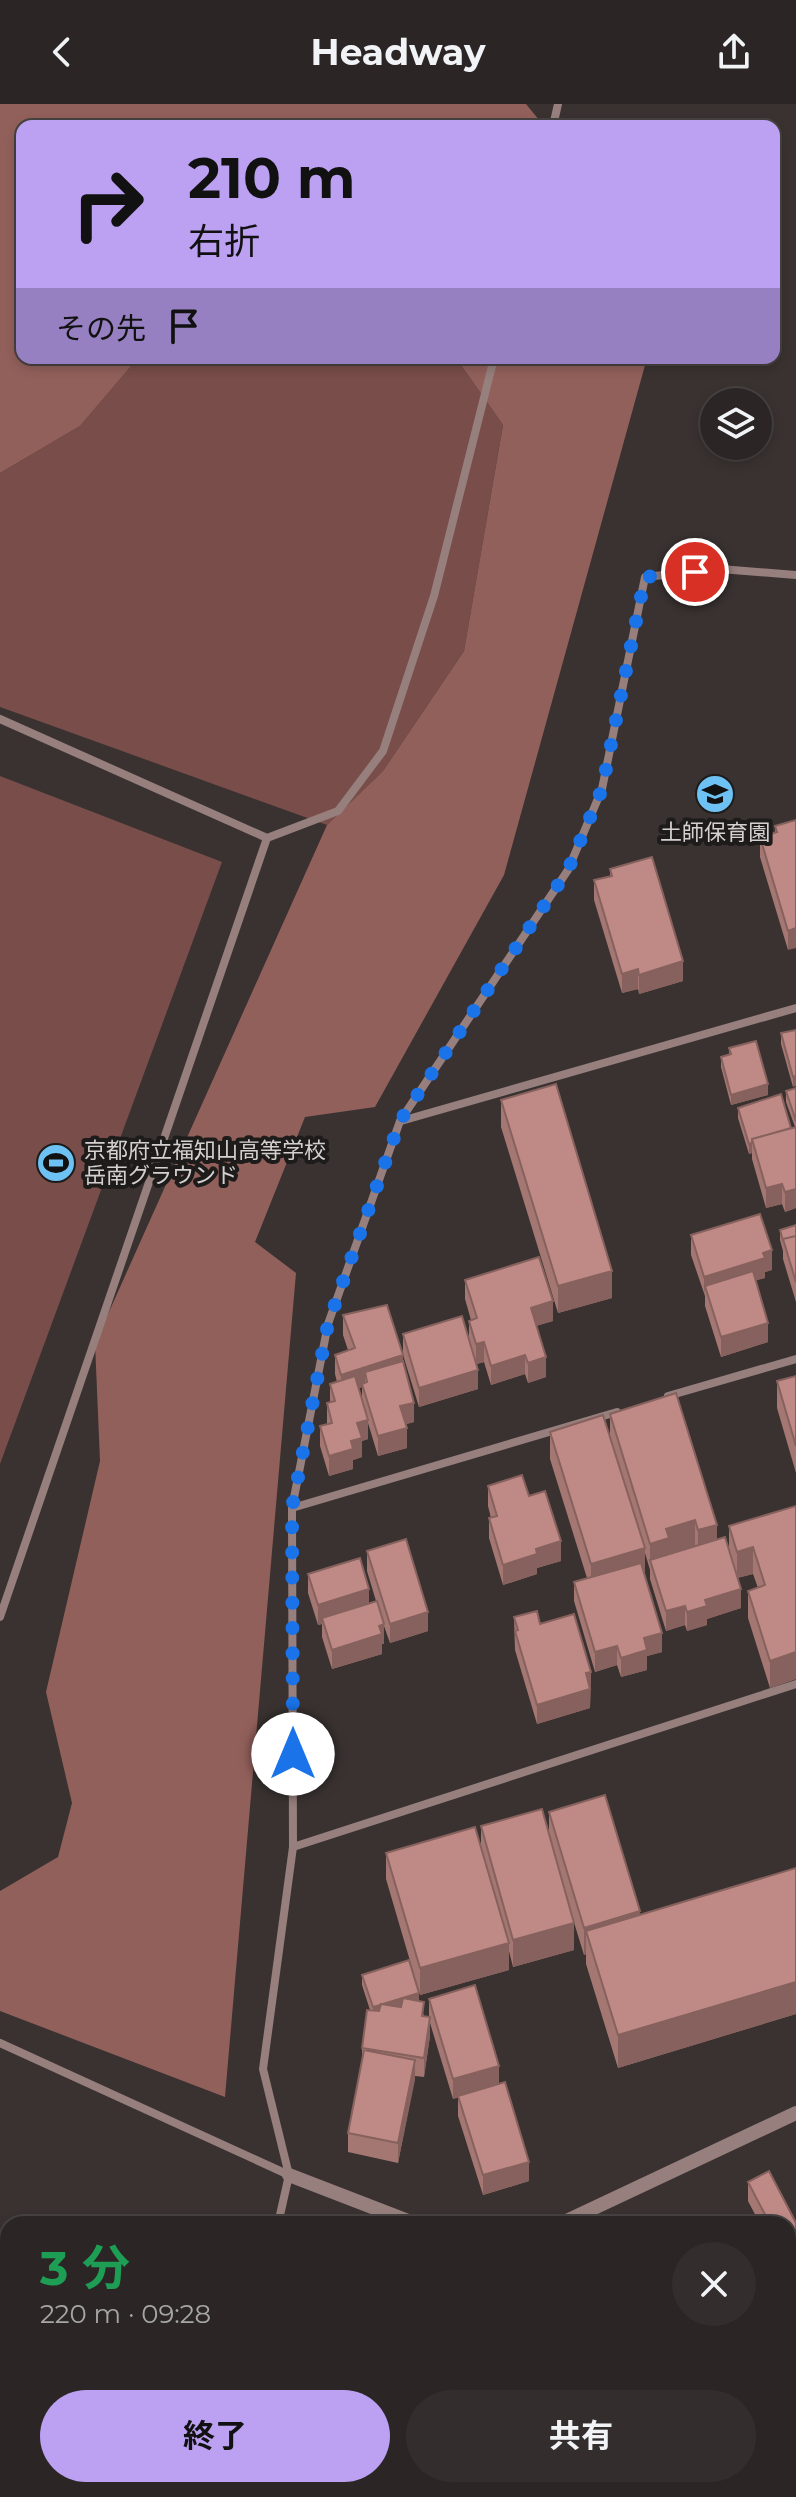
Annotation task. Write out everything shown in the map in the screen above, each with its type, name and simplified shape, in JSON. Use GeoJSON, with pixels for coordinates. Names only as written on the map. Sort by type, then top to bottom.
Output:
{"type":"FeatureCollection","features":[{"type":"Feature","properties":{"kind":"street"},"geometry":{"type":"LineString","coordinates":[[0,719],[267,838],[338,811],[383,751],[434,596],[492,364]]}},
{"type":"Feature","properties":{"kind":"street"},"geometry":{"type":"LineString","coordinates":[[280,2216],[289,2175],[263,2069],[293,1847],[292,1508],[328,1324],[400,1121],[568,870],[602,789],[645,577],[720,569],[796,575]]}},
{"type":"Feature","properties":{"kind":"street"},"geometry":{"type":"LineString","coordinates":[[0,1617],[267,838]]}},
{"type":"Feature","properties":{"kind":"street"},"geometry":{"type":"LineString","coordinates":[[400,1121],[796,1008]]}},
{"type":"Feature","properties":{"kind":"street"},"geometry":{"type":"LineString","coordinates":[[658,1399],[796,1359]]}},
{"type":"Feature","properties":{"kind":"street"},"geometry":{"type":"LineString","coordinates":[[292,1508],[628,1408]]}},
{"type":"Feature","properties":{"kind":"street"},"geometry":{"type":"LineString","coordinates":[[293,1847],[796,1684]]}},
{"type":"Feature","properties":{"kind":"street"},"geometry":{"type":"LineString","coordinates":[[0,2043],[289,2175],[395,2216]]}},
{"type":"Feature","properties":{"kind":"street"},"geometry":{"type":"LineString","coordinates":[[577,2216],[796,2113]]}},
{"type":"Feature","properties":{"kind":"shaded area"},"geometry":{"type":"Polygon","coordinates":[[[0,104],[526,104],[539,120],[16,120],[16,364],[133,364],[80,426],[0,473],[0,104]]]}},
{"type":"Feature","properties":{"kind":"shaded area"},"geometry":{"type":"Polygon","coordinates":[[[133,364],[460,364],[503,425],[464,651],[383,771],[327,825],[0,707],[0,473],[80,426],[133,364]]]}},
{"type":"Feature","properties":{"kind":"shaded area"},"geometry":{"type":"Polygon","coordinates":[[[460,364],[645,364],[504,875],[375,1107],[305,1117],[255,1242],[296,1273],[225,2097],[0,2011],[0,1891],[58,1857],[72,1803],[46,1692],[100,1461],[95,1343],[327,825],[383,771],[464,651],[503,425],[460,364]]]}},
{"type":"Feature","properties":{"kind":"shaded area","name":"京都府立福知山高等学校 岳南グラウンド"},"geometry":{"type":"Polygon","coordinates":[[[0,776],[222,862],[0,1464],[0,776]]]}},
{"type":"Feature","properties":{"kind":"building"},"geometry":{"type":"Polygon","coordinates":[[[796,820],[796,928],[788,931],[760,837],[777,832],[775,826],[796,820]]]}},
{"type":"Feature","properties":{"kind":"building"},"geometry":{"type":"Polygon","coordinates":[[[652,857],[683,961],[639,975],[638,969],[622,974],[594,880],[612,876],[610,869],[652,857]]]}},
{"type":"Feature","properties":{"kind":"building"},"geometry":{"type":"Polygon","coordinates":[[[796,1030],[796,1076],[793,1077],[781,1033],[796,1030]]]}},
{"type":"Feature","properties":{"kind":"building"},"geometry":{"type":"Polygon","coordinates":[[[756,1041],[768,1084],[731,1095],[721,1057],[731,1054],[729,1048],[756,1041]]]}},
{"type":"Feature","properties":{"kind":"building"},"geometry":{"type":"Polygon","coordinates":[[[556,1084],[612,1271],[558,1286],[501,1100],[556,1084]]]}},
{"type":"Feature","properties":{"kind":"building"},"geometry":{"type":"Polygon","coordinates":[[[796,1088],[796,1121],[786,1091],[796,1088]]]}},
{"type":"Feature","properties":{"kind":"building"},"geometry":{"type":"Polygon","coordinates":[[[781,1094],[791,1128],[752,1139],[749,1144],[738,1108],[781,1094]]]}},
{"type":"Feature","properties":{"kind":"building"},"geometry":{"type":"Polygon","coordinates":[[[796,1127],[796,1189],[785,1192],[782,1184],[766,1188],[752,1139],[796,1127]]]}},
{"type":"Feature","properties":{"kind":"building"},"geometry":{"type":"Polygon","coordinates":[[[760,1214],[772,1250],[763,1253],[765,1258],[704,1277],[691,1235],[760,1214]]]}},
{"type":"Feature","properties":{"kind":"building"},"geometry":{"type":"Polygon","coordinates":[[[796,1225],[796,1236],[783,1241],[780,1230],[796,1225]]]}},
{"type":"Feature","properties":{"kind":"building"},"geometry":{"type":"Polygon","coordinates":[[[796,1236],[796,1282],[783,1239],[796,1236]]]}},
{"type":"Feature","properties":{"kind":"building"},"geometry":{"type":"Polygon","coordinates":[[[539,1257],[553,1301],[531,1308],[546,1357],[528,1363],[525,1355],[491,1366],[484,1342],[476,1344],[469,1321],[477,1318],[465,1280],[539,1257]]]}},
{"type":"Feature","properties":{"kind":"building"},"geometry":{"type":"Polygon","coordinates":[[[753,1271],[768,1323],[721,1337],[705,1286],[753,1271]]]}},
{"type":"Feature","properties":{"kind":"building"},"geometry":{"type":"Polygon","coordinates":[[[387,1305],[403,1355],[341,1375],[335,1355],[355,1348],[343,1315],[387,1305]]]}},
{"type":"Feature","properties":{"kind":"building"},"geometry":{"type":"Polygon","coordinates":[[[462,1316],[478,1370],[419,1388],[403,1334],[462,1316]]]}},
{"type":"Feature","properties":{"kind":"building"},"geometry":{"type":"Polygon","coordinates":[[[403,1361],[414,1403],[400,1406],[407,1428],[378,1436],[362,1384],[367,1382],[365,1372],[403,1361]]]}},
{"type":"Feature","properties":{"kind":"building"},"geometry":{"type":"Polygon","coordinates":[[[355,1376],[368,1420],[357,1423],[362,1438],[351,1441],[353,1449],[329,1456],[320,1426],[332,1423],[327,1403],[335,1401],[330,1384],[355,1376]]]}},
{"type":"Feature","properties":{"kind":"building"},"geometry":{"type":"Polygon","coordinates":[[[796,1376],[796,1446],[777,1381],[796,1376]]]}},
{"type":"Feature","properties":{"kind":"building"},"geometry":{"type":"Polygon","coordinates":[[[676,1393],[717,1525],[698,1530],[695,1520],[666,1529],[669,1538],[650,1544],[610,1414],[676,1393]]]}},
{"type":"Feature","properties":{"kind":"building"},"geometry":{"type":"Polygon","coordinates":[[[603,1415],[645,1548],[591,1564],[550,1432],[603,1415]]]}},
{"type":"Feature","properties":{"kind":"building"},"geometry":{"type":"Polygon","coordinates":[[[522,1475],[529,1496],[545,1491],[561,1541],[536,1549],[537,1554],[503,1565],[489,1518],[497,1516],[488,1486],[522,1475]]]}},
{"type":"Feature","properties":{"kind":"building"},"geometry":{"type":"Polygon","coordinates":[[[796,1506],[796,1652],[770,1661],[748,1591],[765,1585],[753,1547],[737,1552],[729,1526],[796,1506]]]}},
{"type":"Feature","properties":{"kind":"building"},"geometry":{"type":"Polygon","coordinates":[[[725,1537],[741,1589],[705,1600],[707,1606],[687,1612],[685,1606],[666,1611],[650,1560],[725,1537]]]}},
{"type":"Feature","properties":{"kind":"building"},"geometry":{"type":"Polygon","coordinates":[[[406,1539],[428,1612],[390,1624],[367,1551],[406,1539]]]}},
{"type":"Feature","properties":{"kind":"building"},"geometry":{"type":"Polygon","coordinates":[[[360,1558],[369,1589],[318,1605],[308,1574],[360,1558]]]}},
{"type":"Feature","properties":{"kind":"building"},"geometry":{"type":"Polygon","coordinates":[[[641,1563],[662,1633],[644,1638],[647,1650],[621,1658],[617,1646],[595,1652],[574,1582],[641,1563]]]}},
{"type":"Feature","properties":{"kind":"building"},"geometry":{"type":"Polygon","coordinates":[[[377,1601],[384,1624],[379,1626],[382,1634],[332,1650],[322,1618],[377,1601]]]}},
{"type":"Feature","properties":{"kind":"building"},"geometry":{"type":"Polygon","coordinates":[[[537,1611],[540,1624],[574,1614],[591,1672],[586,1673],[590,1689],[537,1705],[515,1631],[518,1630],[514,1617],[537,1611]]]}},
{"type":"Feature","properties":{"kind":"building"},"geometry":{"type":"Polygon","coordinates":[[[605,1795],[640,1911],[584,1928],[549,1812],[605,1795]]]}},
{"type":"Feature","properties":{"kind":"building"},"geometry":{"type":"Polygon","coordinates":[[[542,1809],[574,1923],[513,1940],[481,1826],[542,1809]]]}},
{"type":"Feature","properties":{"kind":"building"},"geometry":{"type":"Polygon","coordinates":[[[475,1827],[509,1943],[420,1968],[386,1853],[475,1827]]]}},
{"type":"Feature","properties":{"kind":"building"},"geometry":{"type":"Polygon","coordinates":[[[796,1868],[796,1982],[618,2035],[586,1931],[796,1868]]]}},
{"type":"Feature","properties":{"kind":"building"},"geometry":{"type":"Polygon","coordinates":[[[409,1960],[419,1993],[373,2007],[362,1975],[409,1960]]]}},
{"type":"Feature","properties":{"kind":"building"},"geometry":{"type":"Polygon","coordinates":[[[475,1985],[499,2066],[453,2079],[429,1999],[475,1985]]]}},
{"type":"Feature","properties":{"kind":"building"},"geometry":{"type":"Polygon","coordinates":[[[403,1998],[424,2002],[422,2016],[430,2017],[424,2058],[362,2048],[367,2010],[379,2011],[381,2004],[401,2007],[403,1998]]]}},
{"type":"Feature","properties":{"kind":"building"},"geometry":{"type":"Polygon","coordinates":[[[364,2050],[415,2060],[398,2143],[348,2133],[364,2050]]]}},
{"type":"Feature","properties":{"kind":"building"},"geometry":{"type":"Polygon","coordinates":[[[505,2082],[529,2162],[483,2175],[458,2096],[505,2082]]]}},
{"type":"Feature","properties":{"kind":"building"},"geometry":{"type":"Polygon","coordinates":[[[769,2171],[792,2216],[766,2216],[748,2182],[769,2171]]]}},
{"type":"Feature","properties":{"kind":"place","name":"土師保育園"},"geometry":{"type":"Point","coordinates":[715,794]}},
{"type":"Feature","properties":{"kind":"place","name":"京都府立福知山高等学校 岳南グラウンド"},"geometry":{"type":"Point","coordinates":[56,1163]}},
{"type":"Feature","properties":{"kind":"route"},"geometry":{"type":"LineString","coordinates":[[293,1754],[292,1508],[328,1324],[400,1121],[568,870],[602,789],[645,577],[695,572]]}}]}
